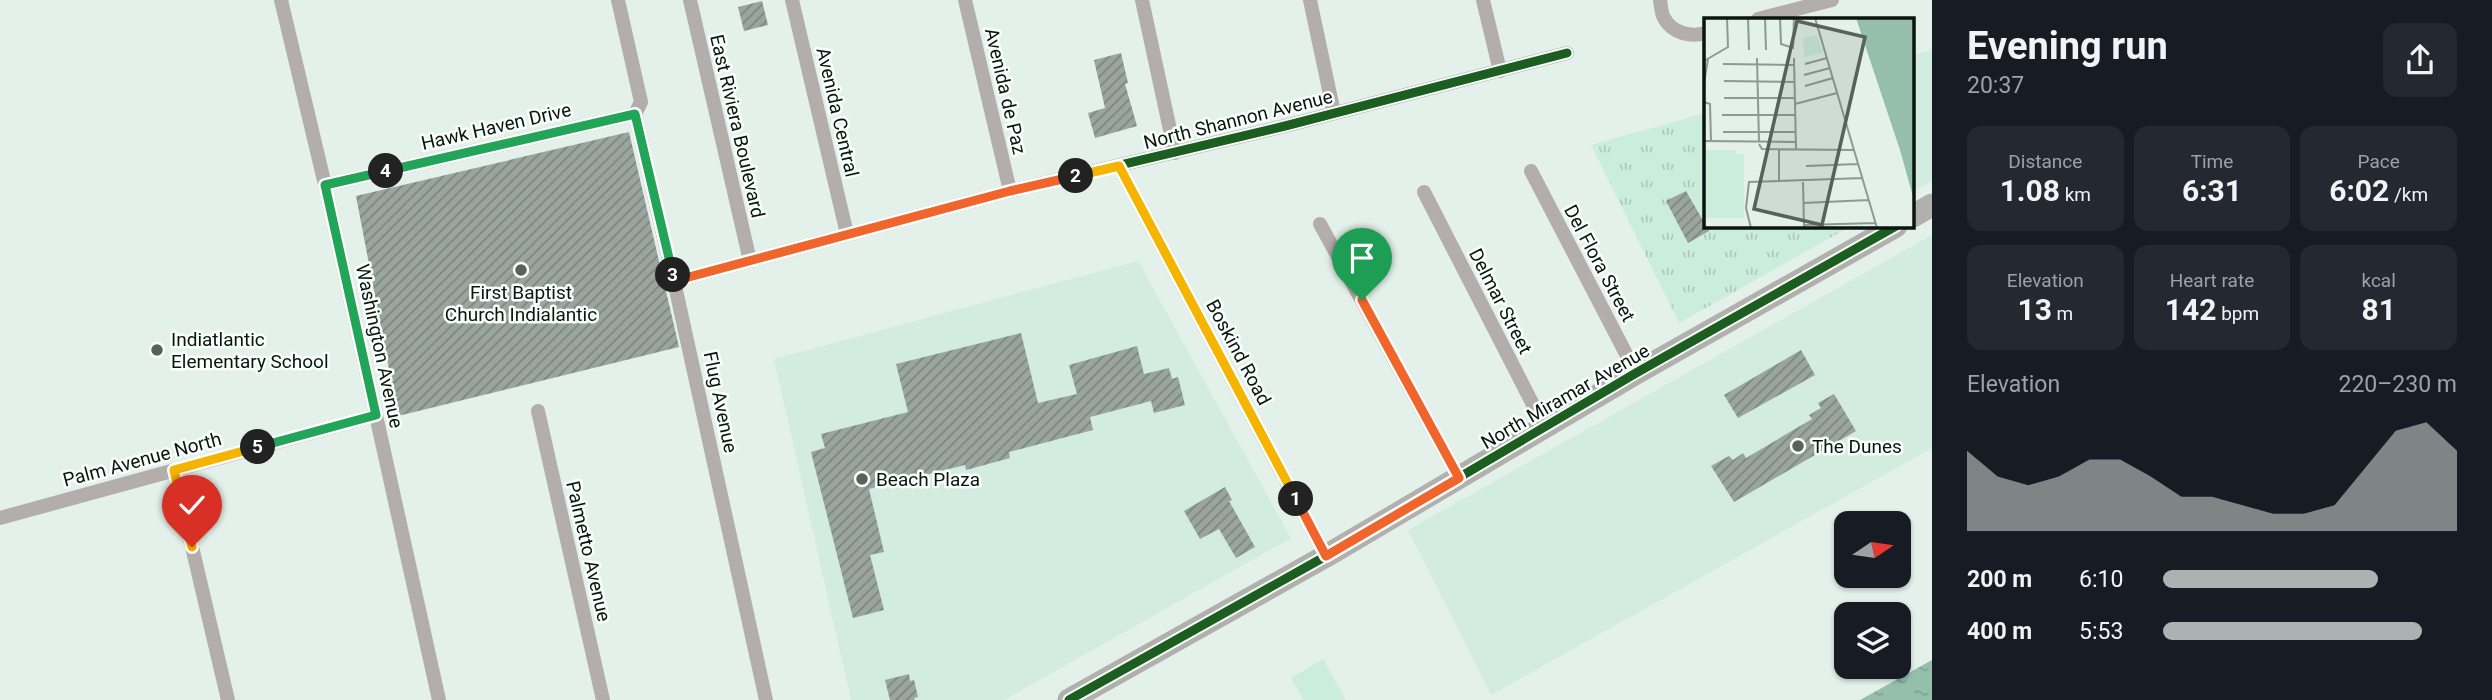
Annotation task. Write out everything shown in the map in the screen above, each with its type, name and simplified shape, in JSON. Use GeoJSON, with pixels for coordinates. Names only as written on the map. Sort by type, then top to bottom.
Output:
{"type":"FeatureCollection","features":[{"type":"Feature","properties":{"kind":"main road"},"geometry":{"type":"LineString","coordinates":[[1914,215],[1932,205]]}},
{"type":"Feature","properties":{"kind":"main road","name":"North Miramar Avenue"},"geometry":{"type":"LineString","coordinates":[[1069,700],[1326,556],[1636,373],[1892,228]]}},
{"type":"Feature","properties":{"kind":"street","name":"Washington Avenue"},"geometry":{"type":"LineString","coordinates":[[281,0],[325,185],[439,700]]}},
{"type":"Feature","properties":{"kind":"street","name":"Flug Avenue"},"geometry":{"type":"LineString","coordinates":[[618,0],[641,102],[635,114],[766,700]]}},
{"type":"Feature","properties":{"kind":"street","name":"East Riviera Boulevard"},"geometry":{"type":"LineString","coordinates":[[690,0],[750,261]]}},
{"type":"Feature","properties":{"kind":"street","name":"Avenida Central"},"geometry":{"type":"LineString","coordinates":[[792,0],[847,234]]}},
{"type":"Feature","properties":{"kind":"street","name":"Avenida de Paz"},"geometry":{"type":"LineString","coordinates":[[965,0],[1010,191]]}},
{"type":"Feature","properties":{"kind":"street"},"geometry":{"type":"LineString","coordinates":[[1142,0],[1175,153]]}},
{"type":"Feature","properties":{"kind":"street"},"geometry":{"type":"LineString","coordinates":[[1310,0],[1334,113]]}},
{"type":"Feature","properties":{"kind":"street"},"geometry":{"type":"LineString","coordinates":[[1483,0],[1500,71]]}},
{"type":"Feature","properties":{"kind":"street"},"geometry":{"type":"LineString","coordinates":[[1660,0],[1664,18],[1679,32],[1693,36],[1704,33]]}},
{"type":"Feature","properties":{"kind":"street"},"geometry":{"type":"LineString","coordinates":[[1762,18],[1832,0]]}},
{"type":"Feature","properties":{"kind":"street","name":"North Shannon Avenue"},"geometry":{"type":"LineString","coordinates":[[674,281],[1010,191],[1175,153],[1567,53]]}},
{"type":"Feature","properties":{"kind":"street","name":"Hawk Haven Drive"},"geometry":{"type":"LineString","coordinates":[[325,185],[635,114]]}},
{"type":"Feature","properties":{"kind":"street","name":"Boskind Road"},"geometry":{"type":"LineString","coordinates":[[1119,166],[1326,556]]}},
{"type":"Feature","properties":{"kind":"street","name":"Del Flora Street"},"geometry":{"type":"LineString","coordinates":[[1531,171],[1636,373]]}},
{"type":"Feature","properties":{"kind":"street","name":"Delmar Street"},"geometry":{"type":"LineString","coordinates":[[1424,192],[1545,428]]}},
{"type":"Feature","properties":{"kind":"street"},"geometry":{"type":"LineString","coordinates":[[1320,224],[1459,478]]}},
{"type":"Feature","properties":{"kind":"street","name":"Palmetto Avenue"},"geometry":{"type":"LineString","coordinates":[[538,411],[603,700]]}},
{"type":"Feature","properties":{"kind":"street","name":"Palm Avenue North"},"geometry":{"type":"LineString","coordinates":[[0,518],[376,415]]}},
{"type":"Feature","properties":{"kind":"street"},"geometry":{"type":"LineString","coordinates":[[174,470],[228,700]]}},
{"type":"Feature","properties":{"kind":"shaded area"},"geometry":{"type":"Polygon","coordinates":[[[1932,50],[1932,181],[1914,191],[1914,55],[1932,50]]]}},
{"type":"Feature","properties":{"kind":"shaded area"},"geometry":{"type":"Polygon","coordinates":[[[1932,235],[1932,448],[1491,695],[1408,530],[1932,235]]]}},
{"type":"Feature","properties":{"kind":"shaded area"},"geometry":{"type":"Polygon","coordinates":[[[1138,261],[1291,538],[1004,700],[851,700],[774,359],[1138,261]]]}},
{"type":"Feature","properties":{"kind":"green space"},"geometry":{"type":"Polygon","coordinates":[[[1704,114],[1704,228],[1846,229],[1679,323],[1591,145],[1704,114]]]}},
{"type":"Feature","properties":{"kind":"green space"},"geometry":{"type":"Polygon","coordinates":[[[1323,659],[1346,700],[1304,700],[1291,678],[1323,659]]]}},
{"type":"Feature","properties":{"kind":"water"},"geometry":{"type":"Polygon","coordinates":[[[1932,660],[1932,700],[1860,700],[1898,679],[1911,679],[1911,672],[1932,660]]]}},
{"type":"Feature","properties":{"kind":"building"},"geometry":{"type":"Polygon","coordinates":[[[762,1],[768,25],[744,31],[738,7],[762,1]]]}},
{"type":"Feature","properties":{"kind":"building"},"geometry":{"type":"Polygon","coordinates":[[[1121,53],[1128,83],[1125,84],[1137,126],[1095,138],[1088,113],[1105,108],[1094,60],[1121,53]]]}},
{"type":"Feature","properties":{"kind":"building","name":"First Baptist Church Indialantic"},"geometry":{"type":"Polygon","coordinates":[[[629,132],[679,347],[398,416],[356,196],[629,132]]]}},
{"type":"Feature","properties":{"kind":"building"},"geometry":{"type":"Polygon","coordinates":[[[1686,191],[1704,222],[1704,228],[1709,231],[1688,243],[1666,201],[1686,191]]]}},
{"type":"Feature","properties":{"kind":"building","name":"Beach Plaza"},"geometry":{"type":"Polygon","coordinates":[[[1021,333],[1038,403],[1077,394],[1069,365],[1137,346],[1144,374],[1169,368],[1172,379],[1178,377],[1185,405],[1154,413],[1151,401],[1090,417],[1093,430],[1009,452],[1010,458],[966,470],[965,465],[869,489],[884,552],[870,555],[884,610],[853,618],[811,452],[825,448],[821,434],[908,412],[896,364],[1021,333]]]}},
{"type":"Feature","properties":{"kind":"building"},"geometry":{"type":"Polygon","coordinates":[[[1801,350],[1815,375],[1738,418],[1724,395],[1801,350]]]}},
{"type":"Feature","properties":{"kind":"building","name":"The Dunes"},"geometry":{"type":"Polygon","coordinates":[[[1834,394],[1856,431],[1734,502],[1711,466],[1729,456],[1733,460],[1743,453],[1746,458],[1812,419],[1809,415],[1821,408],[1818,403],[1834,394]]]}},
{"type":"Feature","properties":{"kind":"building"},"geometry":{"type":"Polygon","coordinates":[[[1225,487],[1232,500],[1229,501],[1255,547],[1236,558],[1219,529],[1200,539],[1184,511],[1225,487]]]}},
{"type":"Feature","properties":{"kind":"building"},"geometry":{"type":"Polygon","coordinates":[[[909,674],[910,681],[914,680],[918,697],[914,698],[915,700],[890,700],[885,680],[909,674]]]}},
{"type":"Feature","properties":{"kind":"cycle path"},"geometry":{"type":"LineString","coordinates":[[674,281],[1010,191],[1285,126],[1567,53]]}},
{"type":"Feature","properties":{"kind":"cycle path"},"geometry":{"type":"LineString","coordinates":[[1069,700],[1326,556],[1636,373],[1892,228]]}},
{"type":"Feature","properties":{"kind":"place","name":"First Baptist Church Indialantic"},"geometry":{"type":"Point","coordinates":[521,270]}},
{"type":"Feature","properties":{"kind":"place","name":"Indiatlantic Elementary School"},"geometry":{"type":"Point","coordinates":[157,350]}},
{"type":"Feature","properties":{"kind":"place","name":"The Dunes"},"geometry":{"type":"Point","coordinates":[1798,446]}},
{"type":"Feature","properties":{"kind":"place","name":"Beach Plaza"},"geometry":{"type":"Point","coordinates":[862,479]}},
{"type":"Feature","properties":{"kind":"route"},"geometry":{"type":"LineString","coordinates":[[192,547],[174,470],[376,415],[325,185],[635,114],[674,281],[1010,191],[1119,166],[1326,556],[1459,478],[1362,300]]}}]}
